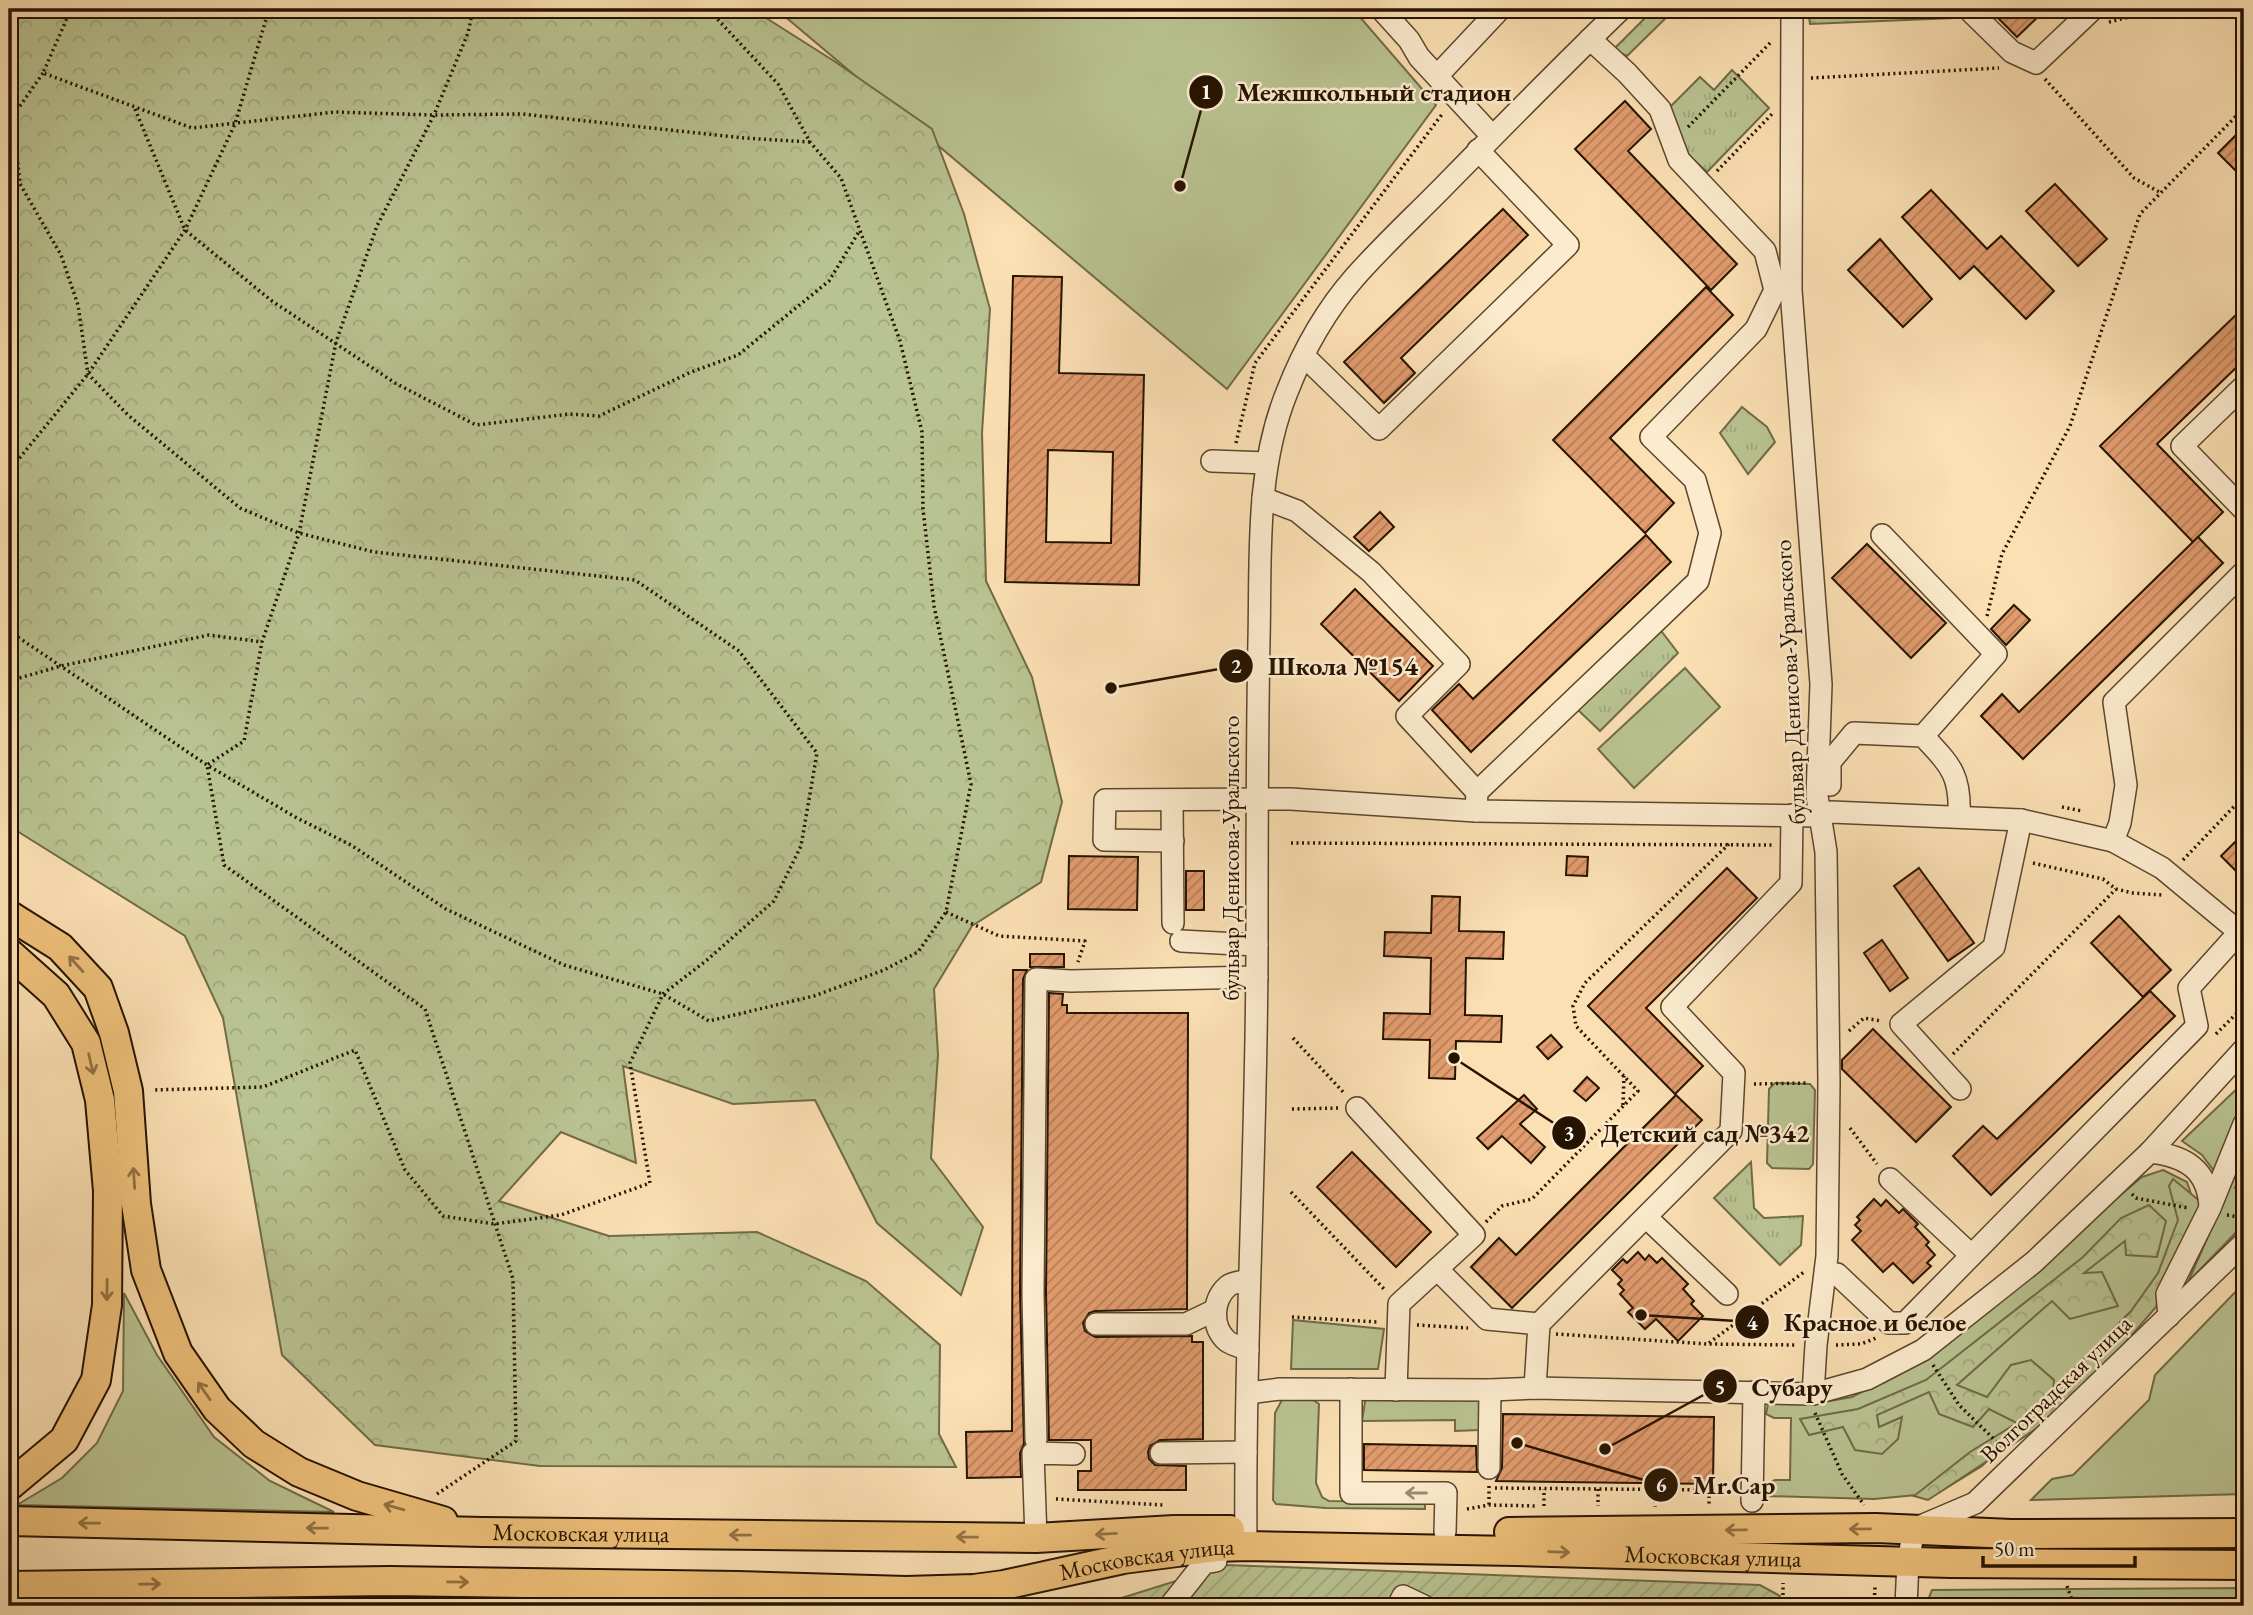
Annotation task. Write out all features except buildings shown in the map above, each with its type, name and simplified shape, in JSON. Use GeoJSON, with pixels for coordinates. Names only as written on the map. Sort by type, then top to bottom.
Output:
{"type":"FeatureCollection","features":[{"type":"Feature","properties":{"kind":"main road"},"geometry":{"type":"LineString","coordinates":[[9,915],[60,947],[98,988],[114,1032],[128,1091],[136,1204],[146,1270],[178,1353],[216,1409],[254,1444],[299,1472],[357,1496],[483,1532]]}},
{"type":"Feature","properties":{"kind":"main road"},"geometry":{"type":"LineString","coordinates":[[9,953],[56,995],[86,1042],[100,1100],[108,1191],[107,1305],[96,1380],[64,1440],[9,1486]]}},
{"type":"Feature","properties":{"kind":"main road","name":"Московская улица"},"geometry":{"type":"LineString","coordinates":[[9,1521],[483,1532],[1035,1538],[1174,1530],[1246,1538],[1515,1551],[1908,1562],[2244,1565]]}},
{"type":"Feature","properties":{"kind":"main road","name":"Московская улица"},"geometry":{"type":"LineString","coordinates":[[9,1586],[390,1581],[906,1591],[974,1589],[1004,1585],[1124,1559],[1216,1547],[1246,1538],[1445,1532],[2244,1532]]}},
{"type":"Feature","properties":{"kind":"street"},"geometry":{"type":"LineString","coordinates":[[1304,356],[1379,429],[1568,246],[1485,143],[1444,82],[1419,57],[1409,40],[1381,9]]}},
{"type":"Feature","properties":{"kind":"street"},"geometry":{"type":"LineString","coordinates":[[1444,82],[1500,9]]}},
{"type":"Feature","properties":{"kind":"street","name":"бульвар Денисова-Уральского"},"geometry":{"type":"LineString","coordinates":[[1246,1538],[1257,977],[1256,800],[1263,498],[1260,463],[1304,356],[1325,318],[1354,279],[1485,143],[1621,9]]}},
{"type":"Feature","properties":{"kind":"street"},"geometry":{"type":"LineString","coordinates":[[1968,9],[2012,52],[2036,63],[2093,9]]}},
{"type":"Feature","properties":{"kind":"street","name":"бульвар Денисова-Уральского"},"geometry":{"type":"LineString","coordinates":[[1792,15],[1791,290],[1821,684],[1817,796],[1825,814],[1826,852],[1832,1265],[1815,1345],[1813,1394]]}},
{"type":"Feature","properties":{"kind":"street"},"geometry":{"type":"LineString","coordinates":[[1477,801],[1698,581],[1710,533],[1695,480],[1651,436],[1756,329],[1775,290],[1765,251],[1679,160],[1660,109],[1627,73],[1590,39]]}},
{"type":"Feature","properties":{"kind":"street"},"geometry":{"type":"LineString","coordinates":[[2244,386],[2182,446],[2244,510]]}},
{"type":"Feature","properties":{"kind":"street"},"geometry":{"type":"LineString","coordinates":[[1212,461],[1260,463]]}},
{"type":"Feature","properties":{"kind":"street"},"geometry":{"type":"LineString","coordinates":[[1263,498],[1297,511],[1371,572],[1459,664],[1407,716],[1477,801]]}},
{"type":"Feature","properties":{"kind":"street"},"geometry":{"type":"LineString","coordinates":[[1882,535],[1996,654],[1923,736]]}},
{"type":"Feature","properties":{"kind":"street"},"geometry":{"type":"LineString","coordinates":[[2113,841],[2120,823],[2126,785],[2114,702],[2244,572]]}},
{"type":"Feature","properties":{"kind":"street"},"geometry":{"type":"LineString","coordinates":[[1825,814],[1830,762],[1854,733],[1923,736],[1952,767],[1960,794],[1959,816]]}},
{"type":"Feature","properties":{"kind":"street"},"geometry":{"type":"LineString","coordinates":[[1172,841],[1104,840],[1105,800],[1477,801],[1792,815],[1959,816],[2021,820],[2113,841],[2162,868],[2242,932],[2189,988],[2197,1026],[1905,1323],[1889,1323],[1832,1265]]}},
{"type":"Feature","properties":{"kind":"street"},"geometry":{"type":"LineString","coordinates":[[1172,800],[1177,932],[1257,945]]}},
{"type":"Feature","properties":{"kind":"street"},"geometry":{"type":"LineString","coordinates":[[1535,1388],[1539,1328],[1731,1131],[1734,1073],[1672,1007],[1791,883],[1792,815]]}},
{"type":"Feature","properties":{"kind":"street"},"geometry":{"type":"LineString","coordinates":[[1960,1089],[1901,1024],[1993,947],[2021,820]]}},
{"type":"Feature","properties":{"kind":"street"},"geometry":{"type":"LineString","coordinates":[[1036,1440],[1033,1293],[1036,979],[1071,981],[1257,977]]}},
{"type":"Feature","properties":{"kind":"street"},"geometry":{"type":"LineString","coordinates":[[1248,1393],[1280,1389],[1535,1388],[1813,1394],[1867,1379],[1923,1350],[2034,1262],[2150,1152],[2244,1048]]}},
{"type":"Feature","properties":{"kind":"street"},"geometry":{"type":"LineString","coordinates":[[1357,1108],[1474,1234],[1437,1269],[1399,1314],[1395,1390]]}},
{"type":"Feature","properties":{"kind":"street"},"geometry":{"type":"LineString","coordinates":[[2169,1316],[2167,1294],[2209,1210],[2244,1124]]}},
{"type":"Feature","properties":{"kind":"street"},"geometry":{"type":"LineString","coordinates":[[2150,1152],[2170,1154],[2197,1171],[2209,1191],[2209,1210]]}},
{"type":"Feature","properties":{"kind":"street"},"geometry":{"type":"LineString","coordinates":[[1890,1179],[1971,1255]]}},
{"type":"Feature","properties":{"kind":"street"},"geometry":{"type":"LineString","coordinates":[[1646,1217],[1727,1294]]}},
{"type":"Feature","properties":{"kind":"street","name":"Волгоградская улица"},"geometry":{"type":"LineString","coordinates":[[1914,1530],[1975,1503],[2244,1243]]}},
{"type":"Feature","properties":{"kind":"street"},"geometry":{"type":"LineString","coordinates":[[1437,1269],[1487,1319],[1539,1328]]}},
{"type":"Feature","properties":{"kind":"street"},"geometry":{"type":"LineString","coordinates":[[1248,1350],[1228,1342],[1217,1326],[1215,1310],[1221,1295],[1230,1284],[1249,1280]]}},
{"type":"Feature","properties":{"kind":"street"},"geometry":{"type":"LineString","coordinates":[[1096,1324],[1186,1324],[1215,1310]]}},
{"type":"Feature","properties":{"kind":"street"},"geometry":{"type":"LineString","coordinates":[[1351,1389],[1351,1493],[1446,1493],[1445,1532]]}},
{"type":"Feature","properties":{"kind":"street"},"geometry":{"type":"LineString","coordinates":[[1489,1478],[1490,1390]]}},
{"type":"Feature","properties":{"kind":"street"},"geometry":{"type":"LineString","coordinates":[[1752,1501],[1754,1392]]}},
{"type":"Feature","properties":{"kind":"street"},"geometry":{"type":"LineString","coordinates":[[1161,1453],[1246,1452]]}},
{"type":"Feature","properties":{"kind":"street"},"geometry":{"type":"LineString","coordinates":[[1035,1538],[1033,1453],[1074,1454]]}},
{"type":"Feature","properties":{"kind":"street"},"geometry":{"type":"LineString","coordinates":[[1906,1606],[1908,1562],[1914,1530]]}},
{"type":"Feature","properties":{"kind":"street"},"geometry":{"type":"LineString","coordinates":[[1170,1606],[1205,1563],[1216,1561],[1216,1547]]}},
{"type":"Feature","properties":{"kind":"street"},"geometry":{"type":"LineString","coordinates":[[1398,1606],[1403,1596],[1424,1606]]}},
{"type":"Feature","properties":{"kind":"path"},"geometry":{"type":"LineString","coordinates":[[70,9],[43,73],[11,117],[20,184],[61,255],[78,305],[89,374],[128,415],[240,508],[299,533],[374,552],[635,580],[739,651],[817,753],[801,846],[774,901],[707,960],[663,994],[630,1063],[650,1183],[561,1215],[494,1224],[443,1216],[405,1170],[355,1050],[263,1087],[128,1091]]}},
{"type":"Feature","properties":{"kind":"path"},"geometry":{"type":"LineString","coordinates":[[9,471],[89,374],[185,230],[235,124],[269,9]]}},
{"type":"Feature","properties":{"kind":"path"},"geometry":{"type":"LineString","coordinates":[[207,765],[244,741],[262,642],[299,533],[336,342],[377,226],[434,115],[468,33],[474,9]]}},
{"type":"Feature","properties":{"kind":"path"},"geometry":{"type":"LineString","coordinates":[[590,9],[716,16]]}},
{"type":"Feature","properties":{"kind":"path"},"geometry":{"type":"LineString","coordinates":[[9,631],[207,765],[297,818],[351,845],[446,909],[564,965],[663,994],[709,1021],[814,996],[884,970],[918,952],[946,912],[971,784],[934,606],[923,509],[922,432],[900,341],[841,178],[810,142],[778,84],[710,9]]}},
{"type":"Feature","properties":{"kind":"path"},"geometry":{"type":"LineString","coordinates":[[1673,143],[1792,15]]}},
{"type":"Feature","properties":{"kind":"path"},"geometry":{"type":"LineString","coordinates":[[1703,186],[1791,87],[1997,68],[2011,69]]}},
{"type":"Feature","properties":{"kind":"path"},"geometry":{"type":"LineString","coordinates":[[2039,72],[2134,178],[2161,193]]}},
{"type":"Feature","properties":{"kind":"path"},"geometry":{"type":"LineString","coordinates":[[43,73],[192,128],[335,112],[522,114],[744,138],[810,142]]}},
{"type":"Feature","properties":{"kind":"path"},"geometry":{"type":"LineString","coordinates":[[1260,463],[1235,450],[1255,363],[1443,112],[1444,82]]}},
{"type":"Feature","properties":{"kind":"path"},"geometry":{"type":"LineString","coordinates":[[1981,638],[2002,554],[2070,426],[2140,214],[2244,108]]}},
{"type":"Feature","properties":{"kind":"path"},"geometry":{"type":"LineString","coordinates":[[135,109],[185,230],[272,301],[395,383],[476,425],[570,414],[599,416],[691,372],[738,355],[829,281],[860,230]]}},
{"type":"Feature","properties":{"kind":"path"},"geometry":{"type":"LineString","coordinates":[[9,681],[61,666],[209,635],[262,642]]}},
{"type":"Feature","properties":{"kind":"path"},"geometry":{"type":"LineString","coordinates":[[207,765],[224,865],[425,1009],[513,1279],[516,1441],[429,1500]]}},
{"type":"Feature","properties":{"kind":"path"},"geometry":{"type":"LineString","coordinates":[[2183,860],[2244,796]]}},
{"type":"Feature","properties":{"kind":"path"},"geometry":{"type":"LineString","coordinates":[[1291,842],[1791,845]]}},
{"type":"Feature","properties":{"kind":"path"},"geometry":{"type":"LineString","coordinates":[[1474,1234],[1502,1206],[1532,1199],[1638,1091],[1576,1026],[1573,1006],[1585,983],[1729,844]]}},
{"type":"Feature","properties":{"kind":"path"},"geometry":{"type":"LineString","coordinates":[[2012,858],[2103,879],[2116,889],[2133,893],[2197,897]]}},
{"type":"Feature","properties":{"kind":"path"},"geometry":{"type":"LineString","coordinates":[[1940,1066],[2116,889]]}},
{"type":"Feature","properties":{"kind":"path"},"geometry":{"type":"LineString","coordinates":[[946,912],[999,936],[1085,941],[1071,981]]}},
{"type":"Feature","properties":{"kind":"path"},"geometry":{"type":"LineString","coordinates":[[2207,1043],[2244,1006]]}},
{"type":"Feature","properties":{"kind":"path"},"geometry":{"type":"LineString","coordinates":[[1829,1049],[1864,1018],[1901,1024]]}},
{"type":"Feature","properties":{"kind":"path"},"geometry":{"type":"LineString","coordinates":[[1293,1038],[1357,1108]]}},
{"type":"Feature","properties":{"kind":"path"},"geometry":{"type":"LineString","coordinates":[[1623,1106],[1624,1076]]}},
{"type":"Feature","properties":{"kind":"path"},"geometry":{"type":"LineString","coordinates":[[1733,1085],[1829,1092],[1890,1179]]}},
{"type":"Feature","properties":{"kind":"path"},"geometry":{"type":"LineString","coordinates":[[1292,1109],[1357,1108]]}},
{"type":"Feature","properties":{"kind":"path"},"geometry":{"type":"LineString","coordinates":[[2120,1180],[2136,1198],[2239,1217],[2244,1212]]}},
{"type":"Feature","properties":{"kind":"path"},"geometry":{"type":"LineString","coordinates":[[1291,1192],[1399,1314]]}},
{"type":"Feature","properties":{"kind":"path"},"geometry":{"type":"LineString","coordinates":[[1707,1344],[1832,1265]]}},
{"type":"Feature","properties":{"kind":"path"},"geometry":{"type":"LineString","coordinates":[[1292,1317],[1399,1314],[1475,1328]]}},
{"type":"Feature","properties":{"kind":"path"},"geometry":{"type":"LineString","coordinates":[[1539,1328],[1707,1344],[1861,1344],[1885,1335]]}},
{"type":"Feature","properties":{"kind":"path"},"geometry":{"type":"LineString","coordinates":[[1923,1350],[1959,1405],[2004,1448],[1998,1455]]}},
{"type":"Feature","properties":{"kind":"path"},"geometry":{"type":"LineString","coordinates":[[1813,1394],[1815,1417],[1842,1474],[1865,1507]]}},
{"type":"Feature","properties":{"kind":"path"},"geometry":{"type":"LineString","coordinates":[[1489,1478],[1544,1489],[1709,1490],[1709,1507]]}},
{"type":"Feature","properties":{"kind":"path"},"geometry":{"type":"LineString","coordinates":[[1544,1489],[1544,1506]]}},
{"type":"Feature","properties":{"kind":"path"},"geometry":{"type":"LineString","coordinates":[[1598,1489],[1598,1506]]}},
{"type":"Feature","properties":{"kind":"path"},"geometry":{"type":"LineString","coordinates":[[1654,1490],[1654,1507]]}},
{"type":"Feature","properties":{"kind":"path"},"geometry":{"type":"LineString","coordinates":[[1032,1498],[1166,1505]]}},
{"type":"Feature","properties":{"kind":"path"},"geometry":{"type":"LineString","coordinates":[[1783,1573],[1783,1606]]}},
{"type":"Feature","properties":{"kind":"path"},"geometry":{"type":"LineString","coordinates":[[2065,1581],[2074,1606]]}},
{"type":"Feature","properties":{"kind":"path"},"geometry":{"type":"LineString","coordinates":[[1874,1606],[1875,1587]]}},
{"type":"Feature","properties":{"kind":"green space"},"geometry":{"type":"Polygon","coordinates":[[[9,9],[752,9],[834,61],[932,129],[964,214],[990,309],[982,433],[986,581],[1032,677],[1062,802],[1041,882],[972,926],[934,989],[938,1055],[931,1158],[983,1227],[961,1295],[877,1223],[815,1100],[733,1104],[623,1066],[636,1163],[561,1132],[499,1201],[609,1236],[757,1232],[866,1281],[940,1345],[939,1434],[956,1467],[540,1466],[375,1445],[282,1355],[223,1018],[185,936],[9,826],[9,9]]]}},
{"type":"Feature","properties":{"kind":"green space"},"geometry":{"type":"Polygon","coordinates":[[[776,9],[1353,9],[1436,105],[1227,389],[776,9]]]}},
{"type":"Feature","properties":{"kind":"green space"},"geometry":{"type":"Polygon","coordinates":[[[1654,9],[1675,9],[1627,56],[1613,50],[1654,9]]]}},
{"type":"Feature","properties":{"kind":"green space"},"geometry":{"type":"Polygon","coordinates":[[[1808,9],[1951,9],[1954,18],[1810,24],[1808,9]]]}},
{"type":"Feature","properties":{"kind":"green space"},"geometry":{"type":"Polygon","coordinates":[[[1732,70],[1769,108],[1707,172],[1682,149],[1668,109],[1700,77],[1714,90],[1732,70]]]}},
{"type":"Feature","properties":{"kind":"green space"},"geometry":{"type":"Polygon","coordinates":[[[1742,407],[1767,427],[1775,442],[1748,474],[1720,433],[1742,407]]]}},
{"type":"Feature","properties":{"kind":"green space"},"geometry":{"type":"Polygon","coordinates":[[[1659,628],[1678,653],[1600,731],[1574,706],[1659,628]]]}},
{"type":"Feature","properties":{"kind":"green space"},"geometry":{"type":"Polygon","coordinates":[[[1685,668],[1720,707],[1634,788],[1598,749],[1685,668]]]}},
{"type":"Feature","properties":{"kind":"green space"},"geometry":{"type":"Polygon","coordinates":[[[2244,1082],[2244,1107],[2217,1175],[2202,1155],[2182,1141],[2244,1082]]]}},
{"type":"Feature","properties":{"kind":"green space"},"geometry":{"type":"Polygon","coordinates":[[[1775,1083],[1810,1084],[1815,1090],[1813,1164],[1809,1169],[1772,1168],[1767,1163],[1769,1089],[1775,1083]]]}},
{"type":"Feature","properties":{"kind":"green space"},"geometry":{"type":"Polygon","coordinates":[[[2244,1155],[2244,1168],[2235,1188],[2244,1194],[2244,1224],[2188,1282],[2244,1155]]]}},
{"type":"Feature","properties":{"kind":"green space"},"geometry":{"type":"Polygon","coordinates":[[[1751,1162],[1754,1208],[1764,1218],[1803,1216],[1801,1245],[1780,1265],[1714,1198],[1751,1162]]]}},
{"type":"Feature","properties":{"kind":"green space"},"geometry":{"type":"Polygon","coordinates":[[[2163,1170],[2187,1182],[2194,1203],[2182,1240],[2130,1323],[1982,1466],[1938,1493],[1874,1499],[1766,1496],[1769,1483],[1775,1480],[1790,1480],[1791,1418],[1774,1418],[1766,1414],[1768,1404],[1776,1399],[1807,1405],[1852,1397],[1925,1359],[2142,1177],[2163,1170]]]}},
{"type":"Feature","properties":{"kind":"green space"},"geometry":{"type":"Polygon","coordinates":[[[2173,1179],[2201,1202],[2156,1307],[2106,1365],[2051,1419],[1928,1500],[1914,1496],[1970,1452],[2017,1423],[1989,1409],[1973,1427],[1939,1414],[1929,1392],[1877,1415],[1879,1427],[1902,1417],[1898,1439],[1882,1454],[1855,1450],[1843,1427],[1809,1435],[1800,1419],[1858,1409],[1926,1380],[2083,1257],[2121,1218],[2149,1205],[2166,1221],[2157,1257],[2126,1255],[2125,1241],[2084,1273],[2102,1272],[2118,1306],[2070,1319],[2052,1301],[1957,1385],[1987,1397],[2011,1365],[2031,1360],[2054,1380],[2053,1391],[2131,1311],[2158,1273],[2178,1220],[2169,1186],[2173,1179]]]}},
{"type":"Feature","properties":{"kind":"green space"},"geometry":{"type":"Polygon","coordinates":[[[2244,1283],[2244,1494],[2031,1500],[2052,1479],[2073,1475],[2149,1400],[2155,1375],[2244,1283]]]}},
{"type":"Feature","properties":{"kind":"green space"},"geometry":{"type":"Polygon","coordinates":[[[124,1293],[157,1355],[214,1437],[270,1481],[334,1512],[17,1505],[62,1478],[97,1443],[123,1391],[124,1293]]]}},
{"type":"Feature","properties":{"kind":"green space"},"geometry":{"type":"Polygon","coordinates":[[[1293,1320],[1384,1329],[1378,1369],[1291,1369],[1293,1320]]]}},
{"type":"Feature","properties":{"kind":"green space"},"geometry":{"type":"Polygon","coordinates":[[[1306,1395],[1319,1404],[1316,1483],[1322,1497],[1329,1501],[1425,1502],[1425,1509],[1326,1508],[1276,1504],[1273,1500],[1275,1413],[1283,1398],[1306,1395]]]}},
{"type":"Feature","properties":{"kind":"green space"},"geometry":{"type":"Polygon","coordinates":[[[1366,1395],[1477,1398],[1482,1408],[1479,1430],[1455,1431],[1455,1420],[1362,1421],[1366,1395]]]}},
{"type":"Feature","properties":{"kind":"green space"},"geometry":{"type":"Polygon","coordinates":[[[1227,1565],[1760,1585],[1780,1596],[1776,1606],[1096,1606],[1227,1565]]]}},
{"type":"Feature","properties":{"kind":"green space"},"geometry":{"type":"Polygon","coordinates":[[[2244,1588],[2244,1606],[1926,1605],[1932,1590],[2244,1588]]]}},
{"type":"Feature","properties":{"kind":"place","name":"Межшкольный стадион"},"geometry":{"type":"Point","coordinates":[1180,186]}},
{"type":"Feature","properties":{"kind":"place","name":"Школа №154"},"geometry":{"type":"Point","coordinates":[1111,688]}},
{"type":"Feature","properties":{"kind":"place","name":"Детский сад №342"},"geometry":{"type":"Point","coordinates":[1454,1058]}},
{"type":"Feature","properties":{"kind":"place","name":"Красное и белое"},"geometry":{"type":"Point","coordinates":[1641,1315]}},
{"type":"Feature","properties":{"kind":"place","name":"Mr.Cap"},"geometry":{"type":"Point","coordinates":[1517,1443]}},
{"type":"Feature","properties":{"kind":"place","name":"Субару"},"geometry":{"type":"Point","coordinates":[1605,1449]}}]}
